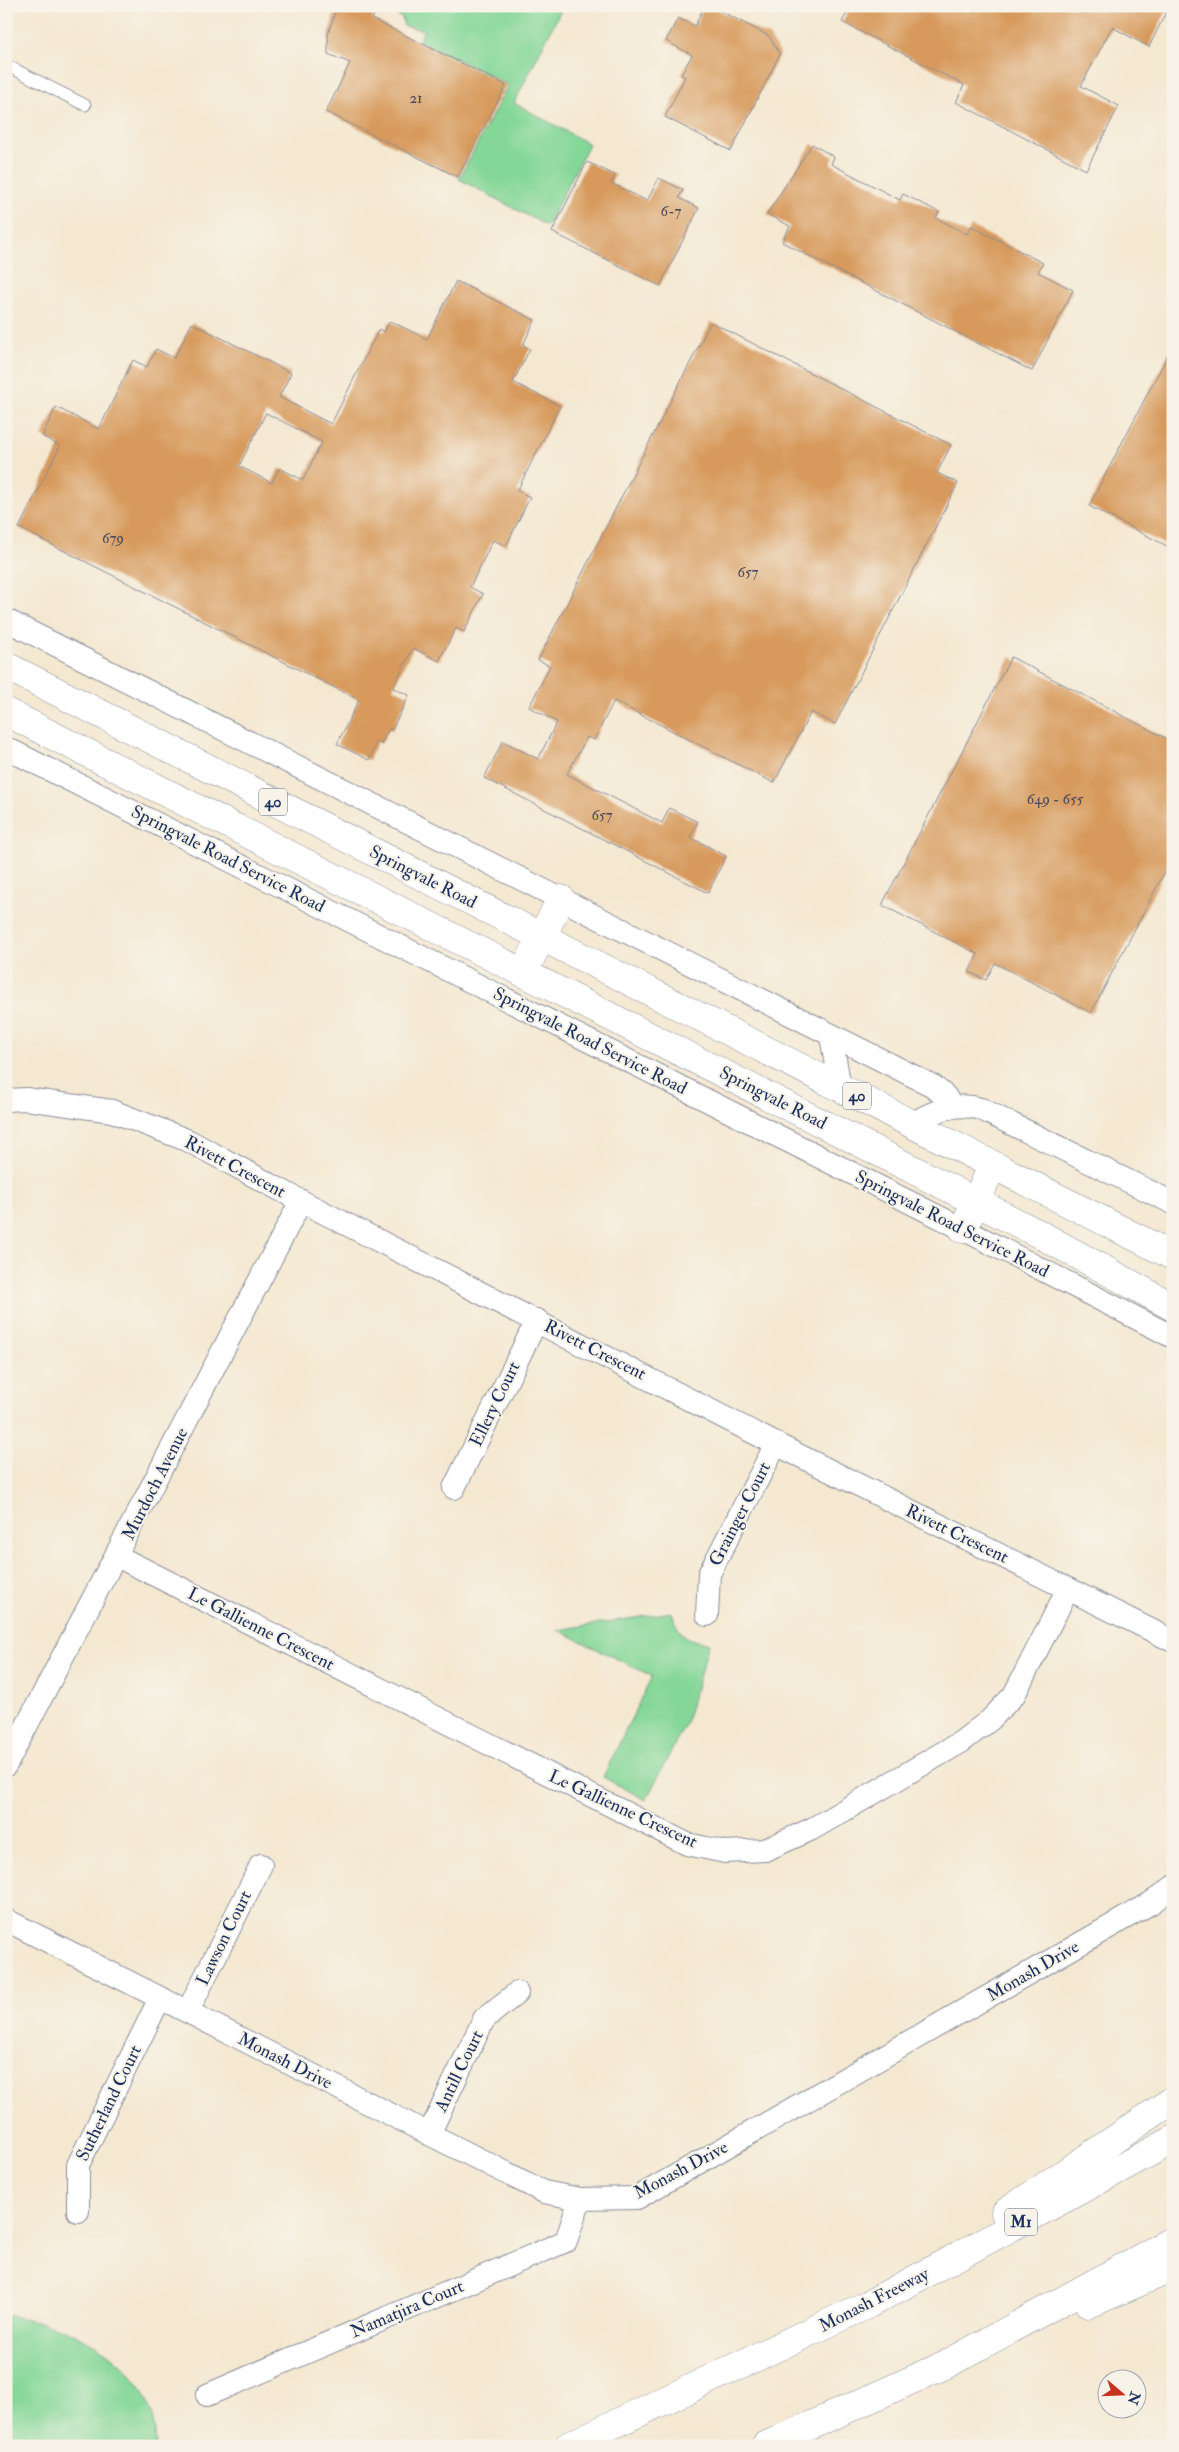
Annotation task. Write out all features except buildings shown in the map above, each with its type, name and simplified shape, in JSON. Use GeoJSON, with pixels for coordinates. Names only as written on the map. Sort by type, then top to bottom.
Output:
{"type":"FeatureCollection","features":[{"type":"Feature","properties":{"kind":"highway","name":"Springvale Road"},"geometry":{"type":"LineString","coordinates":[[6,666],[1173,1256]]}},
{"type":"Feature","properties":{"kind":"highway","name":"Springvale Road"},"geometry":{"type":"LineString","coordinates":[[6,712],[976,1202],[1091,1261],[1173,1307]]}},
{"type":"Feature","properties":{"kind":"highway"},"geometry":{"type":"LineString","coordinates":[[522,973],[560,899]]}},
{"type":"Feature","properties":{"kind":"highway"},"geometry":{"type":"LineString","coordinates":[[963,1229],[993,1165]]}},
{"type":"Feature","properties":{"kind":"highway"},"geometry":{"type":"LineString","coordinates":[[869,2304],[1173,2100]]}},
{"type":"Feature","properties":{"kind":"highway","name":"Monash Freeway"},"geometry":{"type":"LineString","coordinates":[[568,2446],[869,2304],[1173,2140]]}},
{"type":"Feature","properties":{"kind":"highway"},"geometry":{"type":"LineString","coordinates":[[945,2365],[1173,2240]]}},
{"type":"Feature","properties":{"kind":"highway"},"geometry":{"type":"LineString","coordinates":[[765,2446],[945,2365],[1173,2268]]}},
{"type":"Feature","properties":{"kind":"street"},"geometry":{"type":"LineString","coordinates":[[6,620],[933,1086],[946,1097],[951,1106]]}},
{"type":"Feature","properties":{"kind":"street","name":"Springvale Road Service Road"},"geometry":{"type":"LineString","coordinates":[[6,748],[963,1229],[1173,1337]]}},
{"type":"Feature","properties":{"kind":"street"},"geometry":{"type":"LineString","coordinates":[[355,923],[370,895]]}},
{"type":"Feature","properties":{"kind":"street"},"geometry":{"type":"LineString","coordinates":[[831,1036],[840,1088]]}},
{"type":"Feature","properties":{"kind":"street","name":"Rivett Crescent"},"geometry":{"type":"LineString","coordinates":[[6,1100],[26,1099],[112,1111],[189,1141],[301,1201],[537,1320],[776,1444],[1173,1641]]}},
{"type":"Feature","properties":{"kind":"street"},"geometry":{"type":"LineString","coordinates":[[911,1124],[951,1106],[969,1106],[982,1109],[1173,1203]]}},
{"type":"Feature","properties":{"kind":"street","name":"Murdoch Avenue"},"geometry":{"type":"LineString","coordinates":[[6,1765],[301,1201]]}},
{"type":"Feature","properties":{"kind":"street","name":"Ellery Court"},"geometry":{"type":"LineString","coordinates":[[454,1488],[537,1320]]}},
{"type":"Feature","properties":{"kind":"street","name":"Grainger Court"},"geometry":{"type":"LineString","coordinates":[[707,1616],[709,1574],[776,1444]]}},
{"type":"Feature","properties":{"kind":"street","name":"Le Gallienne Crescent"},"geometry":{"type":"LineString","coordinates":[[117,1556],[687,1844],[725,1852],[765,1850],[812,1829],[961,1742],[990,1720],[1014,1695],[1068,1589]]}},
{"type":"Feature","properties":{"kind":"street","name":"Lawson Court"},"geometry":{"type":"LineString","coordinates":[[188,2011],[261,1865]]}},
{"type":"Feature","properties":{"kind":"street","name":"Monash Drive"},"geometry":{"type":"LineString","coordinates":[[6,1920],[544,2192],[580,2200],[637,2198],[1151,1903],[1173,1887]]}},
{"type":"Feature","properties":{"kind":"street","name":"Antill Court"},"geometry":{"type":"LineString","coordinates":[[428,2134],[484,2019],[517,1993]]}},
{"type":"Feature","properties":{"kind":"street","name":"Sutherland Court"},"geometry":{"type":"LineString","coordinates":[[78,2212],[78,2164],[160,1998]]}},
{"type":"Feature","properties":{"kind":"street","name":"Namatjira Court"},"geometry":{"type":"LineString","coordinates":[[207,2395],[566,2241],[580,2200]]}},
{"type":"Feature","properties":{"kind":"lane"},"geometry":{"type":"LineString","coordinates":[[6,65],[85,105]]}},
{"type":"Feature","properties":{"kind":"green space"},"geometry":{"type":"Polygon","coordinates":[[[382,6],[563,6],[514,103],[589,144],[547,226],[459,179],[508,85],[419,40],[424,30],[404,26],[402,18],[382,6]]]}},
{"type":"Feature","properties":{"kind":"green space"},"geometry":{"type":"Polygon","coordinates":[[[672,1612],[677,1626],[684,1635],[709,1643],[686,1722],[646,1800],[603,1777],[652,1676],[558,1630],[672,1612]]]}},
{"type":"Feature","properties":{"kind":"green space"},"geometry":{"type":"Polygon","coordinates":[[[6,2315],[60,2329],[85,2339],[108,2353],[127,2370],[142,2391],[152,2416],[156,2446],[6,2446],[6,2315]]]}}]}
